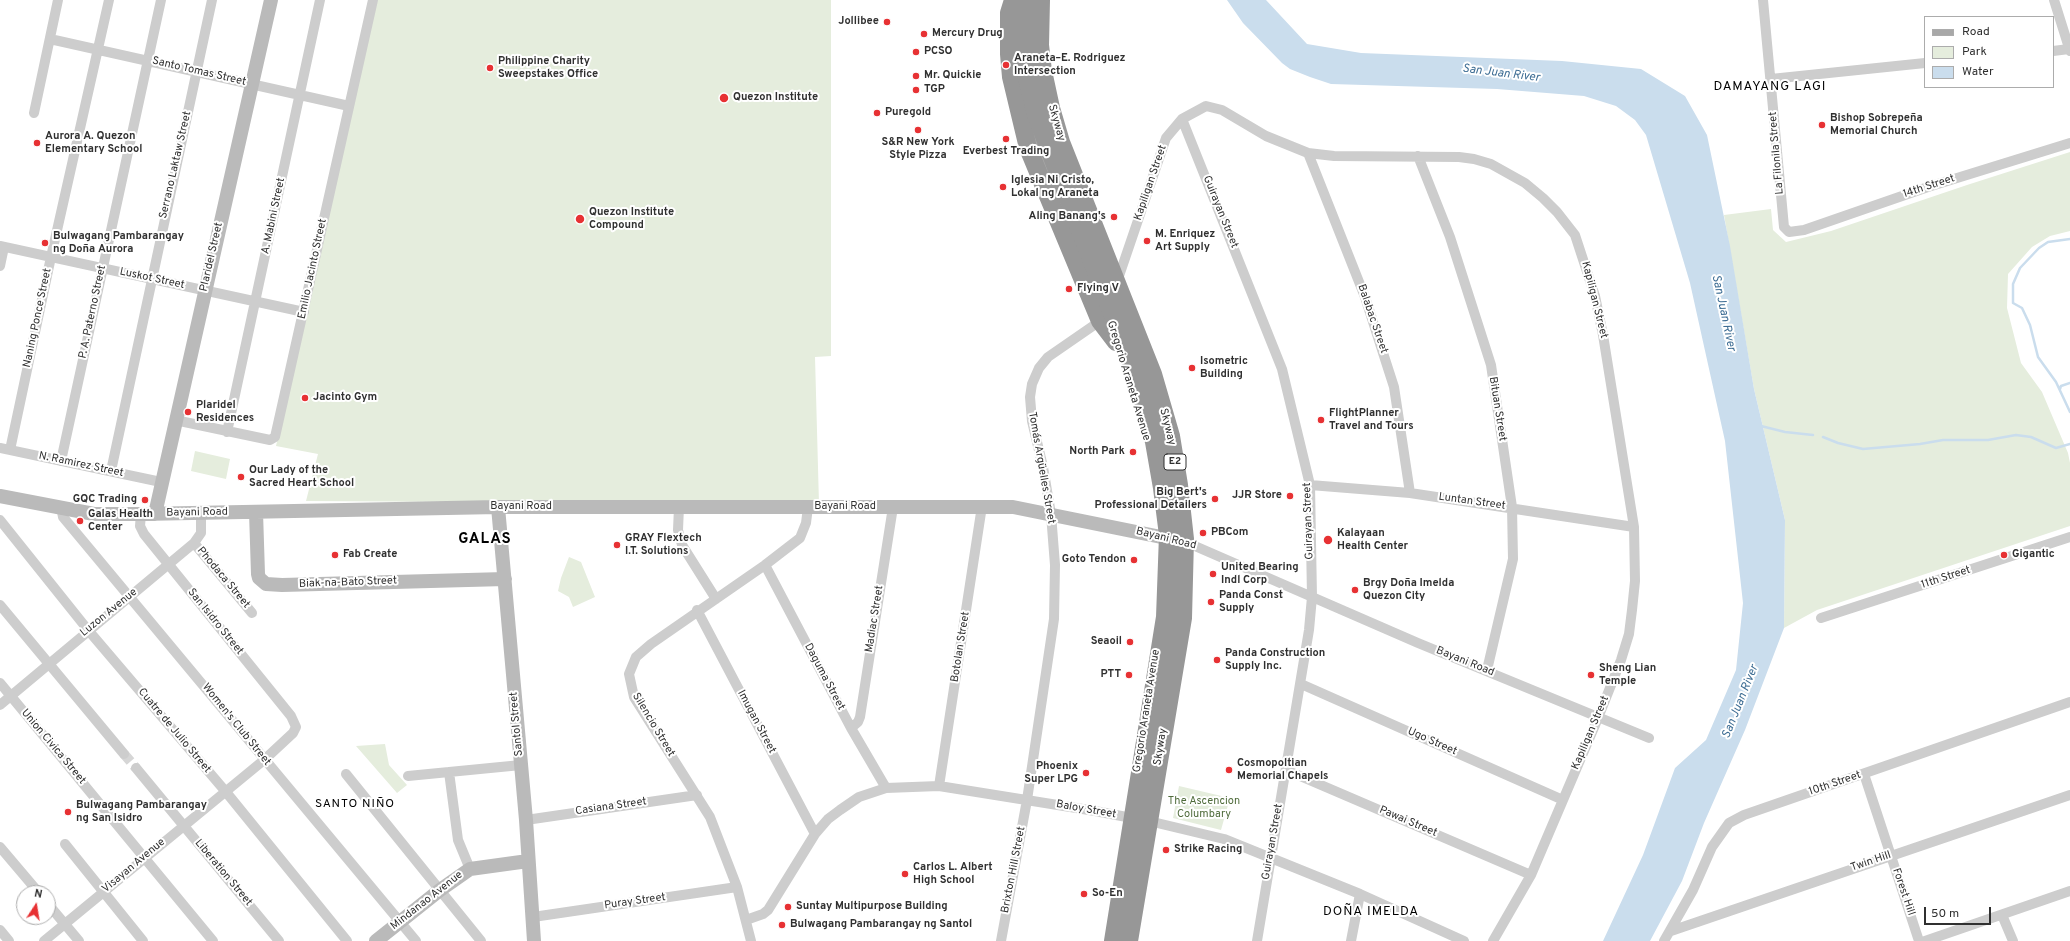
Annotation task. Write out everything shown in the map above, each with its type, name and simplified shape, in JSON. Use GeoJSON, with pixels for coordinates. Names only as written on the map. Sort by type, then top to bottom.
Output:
{"type":"FeatureCollection","features":[{"type":"Feature","properties":{"kind":"highway"},"geometry":{"type":"LineString","coordinates":[[1013,0],[1009,13],[1009,54],[1011,77],[1028,148],[1100,314],[1116,342]]}},
{"type":"Feature","properties":{"kind":"highway","name":"Skyway"},"geometry":{"type":"LineString","coordinates":[[1024,0],[1024,50],[1026,74],[1036,115],[1137,379],[1154,442],[1168,536],[1165,617],[1113,941]]}},
{"type":"Feature","properties":{"kind":"highway","name":"Skyway"},"geometry":{"type":"LineString","coordinates":[[1041,0],[1042,58],[1051,108],[1062,142],[1153,374],[1170,436],[1179,485],[1185,540],[1183,618],[1129,941]]}},
{"type":"Feature","properties":{"kind":"highway"},"geometry":{"type":"LineString","coordinates":[[1134,941],[1141,867]]}},
{"type":"Feature","properties":{"kind":"main road","name":"Gregorio Araneta Avenue"},"geometry":{"type":"LineString","coordinates":[[1017,0],[1021,75],[1029,118],[1100,314]]}},
{"type":"Feature","properties":{"kind":"main road"},"geometry":{"type":"LineString","coordinates":[[1046,0],[1045,44],[1055,107],[1064,137],[1157,372],[1173,434],[1180,470],[1188,543],[1186,616],[1134,941]]}},
{"type":"Feature","properties":{"kind":"main road","name":"Gregorio Araneta Avenue"},"geometry":{"type":"LineString","coordinates":[[1110,941],[1162,615],[1164,537],[1147,443],[1130,382],[1116,342]]}},
{"type":"Feature","properties":{"kind":"street"},"geometry":{"type":"LineString","coordinates":[[34,113],[58,0]]}},
{"type":"Feature","properties":{"kind":"street","name":"Naning Ponce Street"},"geometry":{"type":"LineString","coordinates":[[5,449],[99,50],[109,0]]}},
{"type":"Feature","properties":{"kind":"street","name":"P. A. Paterno Street"},"geometry":{"type":"LineString","coordinates":[[61,461],[161,0]]}},
{"type":"Feature","properties":{"kind":"street","name":"Serrano Laktaw Street"},"geometry":{"type":"LineString","coordinates":[[110,471],[212,0]]}},
{"type":"Feature","properties":{"kind":"street","name":"Plaridel Street"},"geometry":{"type":"LineString","coordinates":[[155,514],[271,0]]}},
{"type":"Feature","properties":{"kind":"street","name":"A. Mabini Street"},"geometry":{"type":"LineString","coordinates":[[227,432],[320,0]]}},
{"type":"Feature","properties":{"kind":"street","name":"Emilio Jacinto Street"},"geometry":{"type":"LineString","coordinates":[[175,420],[270,440],[275,437],[373,0]]}},
{"type":"Feature","properties":{"kind":"street","name":"La Filonila Street"},"geometry":{"type":"LineString","coordinates":[[1763,0],[1784,227],[1789,232]]}},
{"type":"Feature","properties":{"kind":"street"},"geometry":{"type":"LineString","coordinates":[[2054,0],[2070,50],[2054,51]]}},
{"type":"Feature","properties":{"kind":"street","name":"Santo Tomas Street"},"geometry":{"type":"LineString","coordinates":[[50,39],[349,106]]}},
{"type":"Feature","properties":{"kind":"street"},"geometry":{"type":"LineString","coordinates":[[1771,79],[1924,63]]}},
{"type":"Feature","properties":{"kind":"street","name":"Kapiligan Street"},"geometry":{"type":"LineString","coordinates":[[1119,276],[1166,138],[1182,119],[1206,106],[1212,106],[1222,110],[1266,136],[1308,153],[1334,156],[1418,156],[1474,159],[1510,174],[1525,183],[1557,212],[1575,235],[1593,289],[1603,335],[1634,527],[1636,580],[1628,634],[1621,660],[1531,875],[1493,941]]}},
{"type":"Feature","properties":{"kind":"street","name":"Guirayan Street"},"geometry":{"type":"LineString","coordinates":[[1182,119],[1282,369],[1310,485],[1312,597],[1309,630],[1257,941]]}},
{"type":"Feature","properties":{"kind":"street","name":"14th Street"},"geometry":{"type":"LineString","coordinates":[[1789,232],[1804,230],[1928,186],[2070,143]]}},
{"type":"Feature","properties":{"kind":"street","name":"Balabac Street"},"geometry":{"type":"LineString","coordinates":[[1308,153],[1365,297],[1394,386],[1410,493]]}},
{"type":"Feature","properties":{"kind":"street","name":"Bituan Street"},"geometry":{"type":"LineString","coordinates":[[1418,156],[1450,237],[1491,365],[1512,508],[1513,559],[1487,670]]}},
{"type":"Feature","properties":{"kind":"street"},"geometry":{"type":"LineString","coordinates":[[0,266],[2,246]]}},
{"type":"Feature","properties":{"kind":"street","name":"Luskot Street"},"geometry":{"type":"LineString","coordinates":[[2,246],[304,312]]}},
{"type":"Feature","properties":{"kind":"street","name":"Tomás Argüelles Street"},"geometry":{"type":"LineString","coordinates":[[1027,800],[1054,619],[1055,565],[1051,514],[1043,467],[1032,421],[1030,397],[1032,384],[1039,368],[1048,357],[1100,314]]}},
{"type":"Feature","properties":{"kind":"street","name":"N. Ramirez Street"},"geometry":{"type":"LineString","coordinates":[[5,449],[161,482]]}},
{"type":"Feature","properties":{"kind":"street","name":"Luntan Street"},"geometry":{"type":"LineString","coordinates":[[1310,485],[1410,493],[1634,527]]}},
{"type":"Feature","properties":{"kind":"street","name":"Bayani Road"},"geometry":{"type":"LineString","coordinates":[[0,496],[94,514],[498,507],[1013,507],[1188,543],[1598,718],[1649,738]]}},
{"type":"Feature","properties":{"kind":"street","name":"Madiac Street"},"geometry":{"type":"LineString","coordinates":[[851,728],[858,722],[860,717],[894,506]]}},
{"type":"Feature","properties":{"kind":"street","name":"Botolan Street"},"geometry":{"type":"LineString","coordinates":[[939,786],[980,527],[982,506]]}},
{"type":"Feature","properties":{"kind":"street","name":"Women's Club Street"},"geometry":{"type":"LineString","coordinates":[[61,507],[63,517],[416,941]]}},
{"type":"Feature","properties":{"kind":"street","name":"Santol Street"},"geometry":{"type":"LineString","coordinates":[[498,507],[526,820],[534,941]]}},
{"type":"Feature","properties":{"kind":"street"},"geometry":{"type":"LineString","coordinates":[[679,507],[678,530],[682,544],[716,599]]}},
{"type":"Feature","properties":{"kind":"street","name":"Silencio Street"},"geometry":{"type":"LineString","coordinates":[[751,941],[737,887],[710,817],[634,698],[629,680],[631,664],[636,657],[697,610],[716,599],[765,565],[800,538],[806,523],[808,507]]}},
{"type":"Feature","properties":{"kind":"street","name":"Biak-na-Bato Street"},"geometry":{"type":"LineString","coordinates":[[256,512],[258,574],[259,578],[266,584],[282,585],[505,579]]}},
{"type":"Feature","properties":{"kind":"street","name":"Luzon Avenue"},"geometry":{"type":"LineString","coordinates":[[0,705],[194,543],[201,533],[201,513]]}},
{"type":"Feature","properties":{"kind":"street","name":"San Isidro Street"},"geometry":{"type":"LineString","coordinates":[[141,514],[140,526],[144,534],[291,716],[296,727]]}},
{"type":"Feature","properties":{"kind":"street","name":"Cuatre de Julio Street"},"geometry":{"type":"LineString","coordinates":[[0,520],[88,630],[226,792],[347,941]]}},
{"type":"Feature","properties":{"kind":"street","name":"11th Street"},"geometry":{"type":"LineString","coordinates":[[1821,618],[2070,537]]}},
{"type":"Feature","properties":{"kind":"street","name":"Phodaca Street"},"geometry":{"type":"LineString","coordinates":[[194,543],[252,613]]}},
{"type":"Feature","properties":{"kind":"street","name":"Daguma Street"},"geometry":{"type":"LineString","coordinates":[[765,565],[851,728],[886,788]]}},
{"type":"Feature","properties":{"kind":"street"},"geometry":{"type":"LineString","coordinates":[[0,605],[124,754]]}},
{"type":"Feature","properties":{"kind":"street","name":"Imugan Street"},"geometry":{"type":"LineString","coordinates":[[697,610],[815,834]]}},
{"type":"Feature","properties":{"kind":"street","name":"Union Civica Street"},"geometry":{"type":"LineString","coordinates":[[0,683],[213,941]]}},
{"type":"Feature","properties":{"kind":"street","name":"Ugo Street"},"geometry":{"type":"LineString","coordinates":[[1301,684],[1563,800]]}},
{"type":"Feature","properties":{"kind":"street","name":"10th Street"},"geometry":{"type":"LineString","coordinates":[[1664,941],[1693,890],[1712,847],[1729,823],[1744,815],[2070,702]]}},
{"type":"Feature","properties":{"kind":"street","name":"Visayan Avenue"},"geometry":{"type":"LineString","coordinates":[[44,941],[144,857],[264,760],[293,733],[296,727]]}},
{"type":"Feature","properties":{"kind":"street"},"geometry":{"type":"LineString","coordinates":[[408,776],[521,765]]}},
{"type":"Feature","properties":{"kind":"street","name":"Pawai Street"},"geometry":{"type":"LineString","coordinates":[[1286,770],[1531,875]]}},
{"type":"Feature","properties":{"kind":"street","name":"Liberation Street"},"geometry":{"type":"LineString","coordinates":[[139,772],[279,941]]}},
{"type":"Feature","properties":{"kind":"street"},"geometry":{"type":"LineString","coordinates":[[449,772],[458,840],[470,869]]}},
{"type":"Feature","properties":{"kind":"street"},"geometry":{"type":"LineString","coordinates":[[346,774],[481,941]]}},
{"type":"Feature","properties":{"kind":"street","name":"Forest Hill"},"geometry":{"type":"LineString","coordinates":[[1864,774],[1919,941]]}},
{"type":"Feature","properties":{"kind":"street","name":"Baloy Street"},"geometry":{"type":"LineString","coordinates":[[746,920],[756,917],[768,910],[815,834],[828,819],[840,810],[859,797],[886,788],[939,786],[1153,822],[1224,839],[1360,894],[1464,941]]}},
{"type":"Feature","properties":{"kind":"street","name":"Casiana Street"},"geometry":{"type":"LineString","coordinates":[[526,820],[697,795]]}},
{"type":"Feature","properties":{"kind":"street","name":"Twin Hill"},"geometry":{"type":"LineString","coordinates":[[1671,930],[2070,795]]}},
{"type":"Feature","properties":{"kind":"street","name":"Brixton Hill Street"},"geometry":{"type":"LineString","coordinates":[[1001,941],[1027,800]]}},
{"type":"Feature","properties":{"kind":"street"},"geometry":{"type":"LineString","coordinates":[[65,844],[143,941]]}},
{"type":"Feature","properties":{"kind":"street"},"geometry":{"type":"LineString","coordinates":[[0,847],[32,885]]}},
{"type":"Feature","properties":{"kind":"street","name":"Mindanao Avenue"},"geometry":{"type":"LineString","coordinates":[[376,941],[440,890],[470,869],[528,861]]}},
{"type":"Feature","properties":{"kind":"street","name":"Puray Street"},"geometry":{"type":"LineString","coordinates":[[533,916],[737,887]]}},
{"type":"Feature","properties":{"kind":"street"},"geometry":{"type":"LineString","coordinates":[[1925,941],[2070,891]]}},
{"type":"Feature","properties":{"kind":"street"},"geometry":{"type":"LineString","coordinates":[[1351,941],[1360,894]]}},
{"type":"Feature","properties":{"kind":"street"},"geometry":{"type":"LineString","coordinates":[[56,914],[79,941]]}},
{"type":"Feature","properties":{"kind":"street"},"geometry":{"type":"LineString","coordinates":[[2002,915],[2013,941]]}},
{"type":"Feature","properties":{"kind":"street"},"geometry":{"type":"LineString","coordinates":[[0,930],[9,941]]}},
{"type":"Feature","properties":{"kind":"green space","name":"Quezon Institute Compound"},"geometry":{"type":"Polygon","coordinates":[[[377,0],[831,0],[831,356],[815,357],[819,504],[306,501],[318,454],[276,446],[377,0]]]}},
{"type":"Feature","properties":{"kind":"green space"},"geometry":{"type":"Polygon","coordinates":[[[2070,152],[2070,231],[2050,236],[2032,247],[2008,274],[2007,308],[2021,363],[2042,392],[2068,453],[2070,463],[2070,526],[1817,610],[1784,628],[1785,520],[1754,389],[1724,215],[1771,209],[1773,230],[1786,242],[1831,231],[2070,152]]]}},
{"type":"Feature","properties":{"kind":"green space"},"geometry":{"type":"Polygon","coordinates":[[[195,451],[230,459],[226,479],[191,471],[195,451]]]}},
{"type":"Feature","properties":{"kind":"green space"},"geometry":{"type":"Polygon","coordinates":[[[569,557],[581,562],[595,597],[573,607],[569,597],[558,591],[569,557]]]}},
{"type":"Feature","properties":{"kind":"green space"},"geometry":{"type":"Polygon","coordinates":[[[385,744],[389,765],[407,785],[397,793],[356,746],[385,744]]]}},
{"type":"Feature","properties":{"kind":"green space","name":"The Ascencion Columbary"},"geometry":{"type":"Polygon","coordinates":[[[1179,786],[1230,798],[1221,830],[1173,818],[1179,786]]]}},
{"type":"Feature","properties":{"kind":"water","name":"San Juan River"},"geometry":{"type":"Polygon","coordinates":[[[1227,0],[1266,0],[1307,44],[1361,53],[1562,61],[1641,69],[1685,96],[1707,135],[1730,246],[1754,389],[1785,520],[1784,628],[1745,730],[1704,823],[1682,881],[1650,941],[1603,941],[1643,855],[1675,768],[1706,740],[1736,670],[1743,603],[1725,441],[1690,283],[1646,135],[1635,120],[1616,106],[1584,96],[1497,89],[1331,84],[1290,69],[1282,63],[1243,23],[1227,0]]]}},
{"type":"Feature","properties":{"kind":"waterway"},"geometry":{"type":"LineString","coordinates":[[2070,239],[2048,242],[2039,248],[2020,268],[2013,284],[2013,303],[2022,308],[2030,325],[2038,357],[2056,382],[2070,412]]}},
{"type":"Feature","properties":{"kind":"waterway"},"geometry":{"type":"LineString","coordinates":[[2060,389],[2061,386],[2070,383]]}},
{"type":"Feature","properties":{"kind":"waterway"},"geometry":{"type":"LineString","coordinates":[[1761,426],[1785,432],[1813,435]]}},
{"type":"Feature","properties":{"kind":"waterway"},"geometry":{"type":"LineString","coordinates":[[1823,437],[1838,443],[1863,449],[1920,444],[1943,440],[1988,440],[2016,435],[2031,437],[2056,448],[2070,444]]}},
{"type":"Feature","properties":{"kind":"tunnel"},"geometry":{"type":"LineString","coordinates":[[124,754],[136,768]]}},
{"type":"Feature","properties":{"kind":"place","name":"Jollibee"},"geometry":{"type":"Point","coordinates":[887,22]}},
{"type":"Feature","properties":{"kind":"place","name":"Mercury Drug"},"geometry":{"type":"Point","coordinates":[924,34]}},
{"type":"Feature","properties":{"kind":"place","name":"PCSO"},"geometry":{"type":"Point","coordinates":[916,52]}},
{"type":"Feature","properties":{"kind":"place","name":"Araneta–E. Rodriguez Intersection"},"geometry":{"type":"Point","coordinates":[1006,65]}},
{"type":"Feature","properties":{"kind":"place","name":"Philippine Charity Sweepstakes Office"},"geometry":{"type":"Point","coordinates":[490,68]}},
{"type":"Feature","properties":{"kind":"place","name":"Mr. Quickie"},"geometry":{"type":"Point","coordinates":[916,76]}},
{"type":"Feature","properties":{"kind":"place","name":"TGP"},"geometry":{"type":"Point","coordinates":[916,90]}},
{"type":"Feature","properties":{"kind":"place","name":"Quezon Institute"},"geometry":{"type":"Point","coordinates":[724,98]}},
{"type":"Feature","properties":{"kind":"place","name":"Puregold"},"geometry":{"type":"Point","coordinates":[877,113]}},
{"type":"Feature","properties":{"kind":"place","name":"Bishop Sobrepeña Memorial Church"},"geometry":{"type":"Point","coordinates":[1822,125]}},
{"type":"Feature","properties":{"kind":"place","name":"S&R New York Style Pizza"},"geometry":{"type":"Point","coordinates":[918,130]}},
{"type":"Feature","properties":{"kind":"place","name":"Everbest Trading"},"geometry":{"type":"Point","coordinates":[1006,139]}},
{"type":"Feature","properties":{"kind":"place","name":"Aurora A. Quezon Elementary School"},"geometry":{"type":"Point","coordinates":[37,143]}},
{"type":"Feature","properties":{"kind":"place","name":"Iglesia Ni Cristo, Lokal ng Araneta"},"geometry":{"type":"Point","coordinates":[1003,187]}},
{"type":"Feature","properties":{"kind":"place","name":"Aling Banang's"},"geometry":{"type":"Point","coordinates":[1114,217]}},
{"type":"Feature","properties":{"kind":"place","name":"Quezon Institute Compound"},"geometry":{"type":"Point","coordinates":[580,219]}},
{"type":"Feature","properties":{"kind":"place","name":"M. Enriquez Art Supply"},"geometry":{"type":"Point","coordinates":[1147,241]}},
{"type":"Feature","properties":{"kind":"place","name":"Bulwagang Pambarangay ng Doña Aurora"},"geometry":{"type":"Point","coordinates":[45,243]}},
{"type":"Feature","properties":{"kind":"place","name":"Flying V"},"geometry":{"type":"Point","coordinates":[1069,289]}},
{"type":"Feature","properties":{"kind":"place","name":"Isometric Building"},"geometry":{"type":"Point","coordinates":[1192,368]}},
{"type":"Feature","properties":{"kind":"place","name":"Jacinto Gym"},"geometry":{"type":"Point","coordinates":[305,398]}},
{"type":"Feature","properties":{"kind":"place","name":"Plaridel Residences"},"geometry":{"type":"Point","coordinates":[188,412]}},
{"type":"Feature","properties":{"kind":"place","name":"FlightPlanner Travel and Tours"},"geometry":{"type":"Point","coordinates":[1321,420]}},
{"type":"Feature","properties":{"kind":"place","name":"North Park"},"geometry":{"type":"Point","coordinates":[1133,452]}},
{"type":"Feature","properties":{"kind":"place","name":"Our Lady of the Sacred Heart School"},"geometry":{"type":"Point","coordinates":[241,477]}},
{"type":"Feature","properties":{"kind":"place","name":"JJR Store"},"geometry":{"type":"Point","coordinates":[1290,496]}},
{"type":"Feature","properties":{"kind":"place","name":"Big Bert's Professional Detailers"},"geometry":{"type":"Point","coordinates":[1215,499]}},
{"type":"Feature","properties":{"kind":"place","name":"GQC Trading"},"geometry":{"type":"Point","coordinates":[145,500]}},
{"type":"Feature","properties":{"kind":"place","name":"Galas Health Center"},"geometry":{"type":"Point","coordinates":[80,521]}},
{"type":"Feature","properties":{"kind":"place","name":"PBCom"},"geometry":{"type":"Point","coordinates":[1203,533]}},
{"type":"Feature","properties":{"kind":"place","name":"Kalayaan Health Center"},"geometry":{"type":"Point","coordinates":[1328,540]}},
{"type":"Feature","properties":{"kind":"place","name":"GRAY Flextech I.T. Solutions"},"geometry":{"type":"Point","coordinates":[617,545]}},
{"type":"Feature","properties":{"kind":"place","name":"Fab Create"},"geometry":{"type":"Point","coordinates":[335,555]}},
{"type":"Feature","properties":{"kind":"place","name":"Gigantic"},"geometry":{"type":"Point","coordinates":[2004,555]}},
{"type":"Feature","properties":{"kind":"place","name":"Goto Tendon"},"geometry":{"type":"Point","coordinates":[1134,560]}},
{"type":"Feature","properties":{"kind":"place","name":"United Bearing Indl Corp"},"geometry":{"type":"Point","coordinates":[1213,574]}},
{"type":"Feature","properties":{"kind":"place","name":"Brgy Doña Imelda Quezon City"},"geometry":{"type":"Point","coordinates":[1355,590]}},
{"type":"Feature","properties":{"kind":"place","name":"Panda Const Supply"},"geometry":{"type":"Point","coordinates":[1211,602]}},
{"type":"Feature","properties":{"kind":"place","name":"Seaoil"},"geometry":{"type":"Point","coordinates":[1130,642]}},
{"type":"Feature","properties":{"kind":"place","name":"Panda Construction Supply Inc."},"geometry":{"type":"Point","coordinates":[1217,660]}},
{"type":"Feature","properties":{"kind":"place","name":"PTT"},"geometry":{"type":"Point","coordinates":[1129,675]}},
{"type":"Feature","properties":{"kind":"place","name":"Sheng Lian Temple"},"geometry":{"type":"Point","coordinates":[1591,675]}},
{"type":"Feature","properties":{"kind":"place","name":"Cosmopoltian Memorial Chapels"},"geometry":{"type":"Point","coordinates":[1229,770]}},
{"type":"Feature","properties":{"kind":"place","name":"Phoenix Super LPG"},"geometry":{"type":"Point","coordinates":[1086,773]}},
{"type":"Feature","properties":{"kind":"place","name":"Bulwagang Pambarangay ng San Isidro"},"geometry":{"type":"Point","coordinates":[68,812]}},
{"type":"Feature","properties":{"kind":"place","name":"Strike Racing"},"geometry":{"type":"Point","coordinates":[1166,850]}},
{"type":"Feature","properties":{"kind":"place","name":"Carlos L. Albert High School"},"geometry":{"type":"Point","coordinates":[905,874]}},
{"type":"Feature","properties":{"kind":"place","name":"So-En"},"geometry":{"type":"Point","coordinates":[1084,894]}},
{"type":"Feature","properties":{"kind":"place","name":"Suntay Multipurpose Building"},"geometry":{"type":"Point","coordinates":[788,907]}},
{"type":"Feature","properties":{"kind":"place","name":"Bulwagang Pambarangay ng Santol"},"geometry":{"type":"Point","coordinates":[782,925]}},
{"type":"Feature","properties":{"kind":"district","name":"DAMAYANG LAGI"},"geometry":{"type":"Point","coordinates":[1770,87]}},
{"type":"Feature","properties":{"kind":"district","name":"GALAS"},"geometry":{"type":"Point","coordinates":[485,540]}},
{"type":"Feature","properties":{"kind":"district","name":"SANTO NIÑO"},"geometry":{"type":"Point","coordinates":[355,805]}},
{"type":"Feature","properties":{"kind":"district","name":"DOÑA IMELDA"},"geometry":{"type":"Point","coordinates":[1371,912]}}]}
